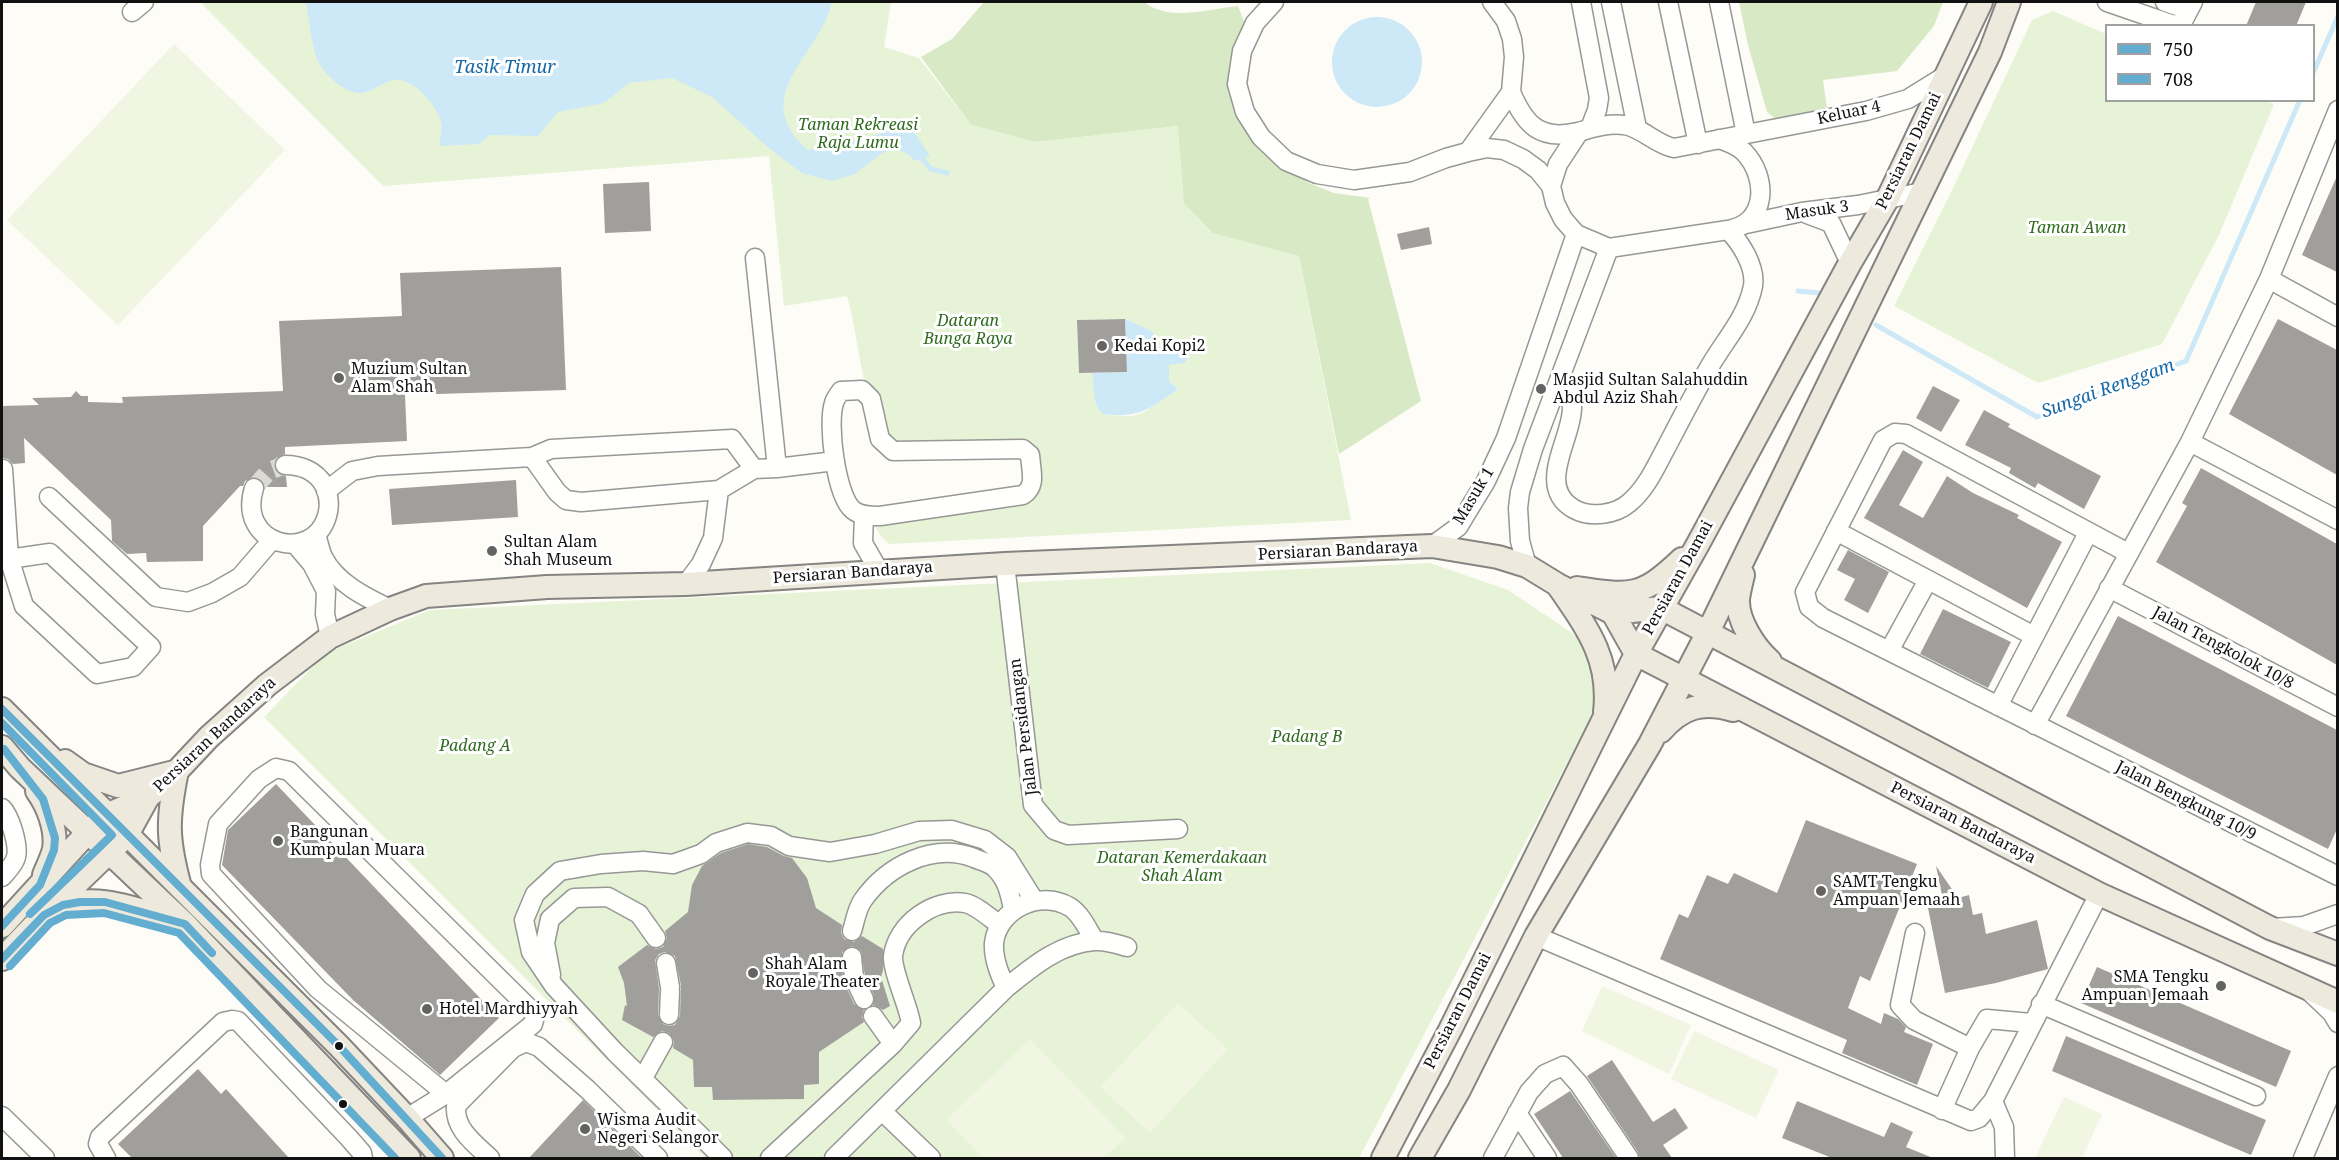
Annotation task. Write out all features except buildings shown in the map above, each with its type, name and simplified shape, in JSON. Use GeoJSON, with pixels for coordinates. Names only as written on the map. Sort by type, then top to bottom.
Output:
{"type":"FeatureCollection","features":[{"type":"Feature","properties":{"kind":"main road","name":"Persiaran Damai"},"geometry":{"type":"LineString","coordinates":[[1383,1158],[1636,654],[1850,263],[1888,198],[1981,2]]}},
{"type":"Feature","properties":{"kind":"main road","name":"Persiaran Damai"},"geometry":{"type":"LineString","coordinates":[[1420,1158],[1459,1090],[1536,936],[1650,744],[1682,677],[1708,632],[1990,51],[2009,2]]}},
{"type":"Feature","properties":{"kind":"main road"},"geometry":{"type":"LineString","coordinates":[[1558,585],[1621,594],[1638,591],[1670,571],[1698,544]]}},
{"type":"Feature","properties":{"kind":"main road","name":"Persiaran Bandaraya"},"geometry":{"type":"LineString","coordinates":[[2,926],[106,815],[148,797],[209,737],[267,685],[330,637],[390,609],[413,600],[439,594],[547,587],[686,584],[1005,564],[1432,546],[1498,557],[1527,566],[1558,585],[1613,613]]}},
{"type":"Feature","properties":{"kind":"main road"},"geometry":{"type":"LineString","coordinates":[[1748,550],[1738,600],[1740,616],[1759,652],[1777,668]]}},
{"type":"Feature","properties":{"kind":"main road"},"geometry":{"type":"LineString","coordinates":[[1558,585],[1592,636],[1601,659],[1607,693],[1604,716]]}},
{"type":"Feature","properties":{"kind":"main road"},"geometry":{"type":"LineString","coordinates":[[1636,654],[1613,613],[1661,608],[2270,928],[2337,954]]}},
{"type":"Feature","properties":{"kind":"main road","name":"Persiaran Bandaraya"},"geometry":{"type":"LineString","coordinates":[[1636,654],[2099,894],[2337,1002]]}},
{"type":"Feature","properties":{"kind":"main road"},"geometry":{"type":"LineString","coordinates":[[1650,744],[1669,722],[1682,712],[1697,707],[1714,705],[1757,717]]}},
{"type":"Feature","properties":{"kind":"main road"},"geometry":{"type":"LineString","coordinates":[[9,717],[83,774],[114,785],[118,786],[177,771],[168,818],[171,854],[180,888]]}},
{"type":"Feature","properties":{"kind":"main road"},"geometry":{"type":"LineString","coordinates":[[9,717],[299,1006],[407,1118],[442,1158]]}},
{"type":"Feature","properties":{"kind":"main road"},"geometry":{"type":"LineString","coordinates":[[2,747],[43,799],[51,820],[55,838],[54,850],[40,885]]}},
{"type":"Feature","properties":{"kind":"main road"},"geometry":{"type":"LineString","coordinates":[[20,768],[185,924],[406,1158]]}},
{"type":"Feature","properties":{"kind":"main road","name":"Persiaran Bandaraya"},"geometry":{"type":"LineString","coordinates":[[2,959],[44,915],[127,836],[148,797]]}},
{"type":"Feature","properties":{"kind":"main road"},"geometry":{"type":"LineString","coordinates":[[44,915],[63,905],[105,902],[185,924]]}},
{"type":"Feature","properties":{"kind":"street"},"geometry":{"type":"LineString","coordinates":[[1274,2],[1255,23],[1242,51],[1237,84],[1245,112],[1261,137],[1286,161],[1317,174],[1353,180],[1410,172],[1446,158],[1487,148],[1504,150],[1523,159],[1538,170],[1551,186],[1563,219],[1576,234],[1609,248],[1533,449],[1520,492],[1518,508],[1520,541],[1527,566]]}},
{"type":"Feature","properties":{"kind":"street"},"geometry":{"type":"LineString","coordinates":[[1492,2],[1506,21],[1512,39],[1514,57],[1511,92],[1519,110],[1529,124],[1546,134],[1559,135],[1622,125],[1637,128],[1611,2]]}},
{"type":"Feature","properties":{"kind":"street"},"geometry":{"type":"LineString","coordinates":[[1551,186],[1558,164],[1598,110],[1599,98],[1581,2]]}},
{"type":"Feature","properties":{"kind":"street"},"geometry":{"type":"LineString","coordinates":[[1668,2],[1698,144]]}},
{"type":"Feature","properties":{"kind":"street"},"geometry":{"type":"LineString","coordinates":[[1719,2],[1746,134]]}},
{"type":"Feature","properties":{"kind":"street"},"geometry":{"type":"LineString","coordinates":[[2107,2],[2171,24]]}},
{"type":"Feature","properties":{"kind":"street"},"geometry":{"type":"LineString","coordinates":[[2165,2],[2191,6],[2182,24]]}},
{"type":"Feature","properties":{"kind":"street","name":"Keluar 4"},"geometry":{"type":"LineString","coordinates":[[1637,128],[1664,146],[1674,148],[1698,144],[1866,111],[1908,99],[1945,76]]}},
{"type":"Feature","properties":{"kind":"street"},"geometry":{"type":"LineString","coordinates":[[1468,152],[1511,92]]}},
{"type":"Feature","properties":{"kind":"street"},"geometry":{"type":"LineString","coordinates":[[2035,725],[2190,442],[2269,279],[2337,110]]}},
{"type":"Feature","properties":{"kind":"street"},"geometry":{"type":"LineString","coordinates":[[1719,139],[1735,144],[1744,152],[1758,174],[1761,200],[1746,224]]}},
{"type":"Feature","properties":{"kind":"street","name":"Masuk 3"},"geometry":{"type":"LineString","coordinates":[[1609,248],[1740,228],[1746,224],[1802,212],[1858,205],[1922,192]]}},
{"type":"Feature","properties":{"kind":"street"},"geometry":{"type":"LineString","coordinates":[[1802,212],[1832,223],[1850,263]]}},
{"type":"Feature","properties":{"kind":"street"},"geometry":{"type":"LineString","coordinates":[[1562,374],[1568,387],[1572,410],[1556,471],[1557,488],[1563,500],[1574,509],[1600,514],[1615,511],[1628,504],[1648,480],[1711,364],[1736,326],[1749,299],[1754,284],[1751,271],[1737,239],[1728,230]]}},
{"type":"Feature","properties":{"kind":"street","name":"Masuk 1"},"geometry":{"type":"LineString","coordinates":[[1432,546],[1458,527],[1469,511],[1506,438],[1576,234]]}},
{"type":"Feature","properties":{"kind":"street"},"geometry":{"type":"LineString","coordinates":[[755,258],[777,468]]}},
{"type":"Feature","properties":{"kind":"street"},"geometry":{"type":"LineString","coordinates":[[2269,279],[2337,317]]}},
{"type":"Feature","properties":{"kind":"street"},"geometry":{"type":"LineString","coordinates":[[862,390],[871,399],[880,439],[893,451],[1016,448],[1023,449],[1030,455],[1033,485],[1023,495],[880,516],[864,515],[854,511],[842,496],[835,461],[834,403],[841,391],[862,390]]}},
{"type":"Feature","properties":{"kind":"street","name":"Jalan Bengkung 10/9"},"geometry":{"type":"LineString","coordinates":[[2088,532],[1906,434],[1895,433],[1883,440],[1805,592],[1809,607],[1823,618],[2337,876]]}},
{"type":"Feature","properties":{"kind":"street"},"geometry":{"type":"LineString","coordinates":[[326,491],[352,471],[532,457],[552,448],[732,439],[754,469]]}},
{"type":"Feature","properties":{"kind":"street"},"geometry":{"type":"LineString","coordinates":[[2190,442],[2337,520]]}},
{"type":"Feature","properties":{"kind":"street"},"geometry":{"type":"LineString","coordinates":[[1533,449],[1560,455]]}},
{"type":"Feature","properties":{"kind":"street"},"geometry":{"type":"LineString","coordinates":[[532,457],[547,479],[566,500],[581,502],[719,490],[754,469],[835,461]]}},
{"type":"Feature","properties":{"kind":"street"},"geometry":{"type":"LineString","coordinates":[[254,488],[250,507],[252,518],[263,534],[272,540],[295,543],[316,534],[328,514],[326,491],[320,479],[310,471],[298,466],[285,465]]}},
{"type":"Feature","properties":{"kind":"street"},"geometry":{"type":"LineString","coordinates":[[3,469],[5,559],[24,606],[97,674],[133,667],[151,647],[50,554],[5,559]]}},
{"type":"Feature","properties":{"kind":"street"},"geometry":{"type":"LineString","coordinates":[[686,584],[701,564],[713,538],[719,490]]}},
{"type":"Feature","properties":{"kind":"street"},"geometry":{"type":"LineString","coordinates":[[49,497],[156,597],[163,599],[188,602],[212,593],[240,577],[272,540]]}},
{"type":"Feature","properties":{"kind":"street"},"geometry":{"type":"LineString","coordinates":[[864,515],[862,543],[879,571]]}},
{"type":"Feature","properties":{"kind":"street"},"geometry":{"type":"LineString","coordinates":[[1836,531],[2034,636]]}},
{"type":"Feature","properties":{"kind":"street"},"geometry":{"type":"LineString","coordinates":[[1998,706],[2088,532],[2128,553]]}},
{"type":"Feature","properties":{"kind":"street"},"geometry":{"type":"LineString","coordinates":[[316,534],[324,558],[343,582],[359,594],[390,609]]}},
{"type":"Feature","properties":{"kind":"street"},"geometry":{"type":"LineString","coordinates":[[295,543],[312,564],[326,591],[326,614],[330,637]]}},
{"type":"Feature","properties":{"kind":"street","name":"Jalan Persidangan"},"geometry":{"type":"LineString","coordinates":[[1005,564],[1033,805],[1054,830],[1068,835],[1178,829]]}},
{"type":"Feature","properties":{"kind":"street"},"geometry":{"type":"LineString","coordinates":[[1889,651],[1928,580]]}},
{"type":"Feature","properties":{"kind":"street","name":"Jalan Tengkolok 10/8"},"geometry":{"type":"LineString","coordinates":[[2109,588],[2337,707]]}},
{"type":"Feature","properties":{"kind":"street"},"geometry":{"type":"LineString","coordinates":[[407,1118],[446,1094],[533,1023],[535,1016],[524,1002],[289,771],[276,768],[259,779],[218,824],[210,865],[212,874],[318,989],[446,1094]]}},
{"type":"Feature","properties":{"kind":"street"},"geometry":{"type":"LineString","coordinates":[[2,808],[11,820],[16,856],[12,866],[2,877]]}},
{"type":"Feature","properties":{"kind":"street"},"geometry":{"type":"LineString","coordinates":[[723,1158],[615,1052],[554,986],[531,952],[524,920],[535,894],[560,871],[601,864],[643,861],[673,864],[701,854],[716,843],[747,833],[771,836],[789,846],[830,852],[919,831],[952,830],[985,840],[1007,857],[1034,900]]}},
{"type":"Feature","properties":{"kind":"street"},"geometry":{"type":"LineString","coordinates":[[893,1044],[868,1008],[855,980],[852,944],[862,901],[906,862],[939,852],[966,855],[994,866],[1009,888],[1014,909]]}},
{"type":"Feature","properties":{"kind":"street"},"geometry":{"type":"LineString","coordinates":[[1536,936],[1971,1121],[1979,1118],[1993,1101],[2099,894]]}},
{"type":"Feature","properties":{"kind":"street"},"geometry":{"type":"LineString","coordinates":[[554,986],[545,944],[550,919],[574,898],[608,897],[639,914],[658,940],[666,961],[670,989],[666,1027],[643,1078]]}},
{"type":"Feature","properties":{"kind":"street"},"geometry":{"type":"LineString","coordinates":[[1006,988],[997,968],[994,944],[1000,925],[1014,909],[1034,900],[1050,900],[1070,907],[1084,923],[1095,941]]}},
{"type":"Feature","properties":{"kind":"street"},"geometry":{"type":"LineString","coordinates":[[770,1158],[893,1044],[910,1023],[893,956],[902,932],[924,911],[949,903],[967,903],[1000,925]]}},
{"type":"Feature","properties":{"kind":"street"},"geometry":{"type":"LineString","coordinates":[[2270,928],[2304,926],[2337,914]]}},
{"type":"Feature","properties":{"kind":"street"},"geometry":{"type":"LineString","coordinates":[[1915,933],[1900,1005],[1914,1020],[1970,1048]]}},
{"type":"Feature","properties":{"kind":"street"},"geometry":{"type":"LineString","coordinates":[[834,1158],[1006,988],[1034,966],[1060,950],[1095,941],[1127,947]]}},
{"type":"Feature","properties":{"kind":"street"},"geometry":{"type":"LineString","coordinates":[[258,966],[280,950]]}},
{"type":"Feature","properties":{"kind":"street"},"geometry":{"type":"LineString","coordinates":[[2294,984],[2313,994],[2332,1013],[2337,1023]]}},
{"type":"Feature","properties":{"kind":"street"},"geometry":{"type":"LineString","coordinates":[[299,1006],[318,989]]}},
{"type":"Feature","properties":{"kind":"street"},"geometry":{"type":"LineString","coordinates":[[256,1039],[263,1033],[266,1025],[261,1004]]}},
{"type":"Feature","properties":{"kind":"street"},"geometry":{"type":"LineString","coordinates":[[2041,1004],[2256,1095]]}},
{"type":"Feature","properties":{"kind":"street"},"geometry":{"type":"LineString","coordinates":[[1942,1110],[1970,1048],[1987,1019],[2031,1023]]}},
{"type":"Feature","properties":{"kind":"street"},"geometry":{"type":"LineString","coordinates":[[106,1158],[98,1144],[100,1137],[223,1023],[232,1020],[238,1021],[256,1039],[349,1138],[362,1153],[363,1158]]}},
{"type":"Feature","properties":{"kind":"street"},"geometry":{"type":"LineString","coordinates":[[490,1158],[465,1133],[455,1118],[456,1106],[513,1048],[526,1042],[539,1047],[587,1089],[657,1158]]}},
{"type":"Feature","properties":{"kind":"street"},"geometry":{"type":"LineString","coordinates":[[1493,1158],[1529,1092],[1545,1074],[1563,1066],[1580,1084],[1629,1158]]}},
{"type":"Feature","properties":{"kind":"street"},"geometry":{"type":"LineString","coordinates":[[2303,1158],[2337,1076]]}},
{"type":"Feature","properties":{"kind":"street"},"geometry":{"type":"LineString","coordinates":[[1993,1101],[2004,1127],[2005,1158]]}},
{"type":"Feature","properties":{"kind":"street"},"geometry":{"type":"LineString","coordinates":[[883,1112],[931,1158]]}},
{"type":"Feature","properties":{"kind":"street"},"geometry":{"type":"LineString","coordinates":[[1517,1113],[1547,1158]]}},
{"type":"Feature","properties":{"kind":"street"},"geometry":{"type":"LineString","coordinates":[[2,1116],[45,1158]]}},
{"type":"Feature","properties":{"kind":"street"},"geometry":{"type":"LineString","coordinates":[[349,1138],[370,1119]]}},
{"type":"Feature","properties":{"kind":"green space","name":"Taman Rekreasi Raja Lumu"},"geometry":{"type":"Polygon","coordinates":[[[200,2],[891,2],[884,47],[919,58],[971,125],[1036,142],[1178,126],[1270,248],[1299,256],[1351,520],[889,544],[880,535],[870,517],[879,507],[1020,500],[1033,454],[894,447],[883,433],[868,397],[847,296],[784,306],[769,156],[383,186],[200,2]],[[1125,319],[1077,320],[1079,373],[1092,373],[1097,405],[1106,415],[1133,416],[1144,412],[1178,389],[1169,381],[1169,364],[1158,348],[1152,331],[1125,319]]]}},
{"type":"Feature","properties":{"kind":"green space"},"geometry":{"type":"Polygon","coordinates":[[[984,2],[1144,2],[1154,8],[1177,13],[1238,6],[1247,29],[1231,70],[1282,165],[1309,183],[1334,193],[1371,198],[1368,199],[1421,401],[1339,454],[1299,256],[1213,233],[1184,203],[1178,126],[1036,142],[971,125],[921,57],[952,39],[984,2]]]}},
{"type":"Feature","properties":{"kind":"green space"},"geometry":{"type":"Polygon","coordinates":[[[1739,2],[1943,2],[1934,26],[1897,71],[1823,80],[1828,115],[1781,123],[1767,112],[1748,45],[1739,2]]]}},
{"type":"Feature","properties":{"kind":"green space","name":"Taman Awan"},"geometry":{"type":"Polygon","coordinates":[[[2053,11],[2105,34],[2105,102],[2269,102],[2274,104],[2219,235],[2162,344],[2038,383],[1894,306],[1953,188],[2032,20],[2053,11]]]}},
{"type":"Feature","properties":{"kind":"green space"},"geometry":{"type":"Polygon","coordinates":[[[174,44],[285,150],[118,325],[7,220],[174,44]]]}},
{"type":"Feature","properties":{"kind":"green space","name":"Dataran Kemerdakaan Shah Alam"},"geometry":{"type":"Polygon","coordinates":[[[1430,563],[1508,590],[1578,637],[1604,693],[1359,1158],[705,1158],[264,717],[326,653],[430,610],[1430,563]]]}},
{"type":"Feature","properties":{"kind":"green space"},"geometry":{"type":"Polygon","coordinates":[[[1602,986],[1691,1025],[1669,1074],[1582,1031],[1602,986]]]}},
{"type":"Feature","properties":{"kind":"green space"},"geometry":{"type":"Polygon","coordinates":[[[1178,1003],[1228,1049],[1150,1133],[1100,1087],[1178,1003]]]}},
{"type":"Feature","properties":{"kind":"green space"},"geometry":{"type":"Polygon","coordinates":[[[1694,1031],[1779,1070],[1756,1118],[1671,1079],[1694,1031]]]}},
{"type":"Feature","properties":{"kind":"green space"},"geometry":{"type":"Polygon","coordinates":[[[1030,1039],[1126,1138],[1104,1158],[983,1158],[946,1120],[1030,1039]]]}},
{"type":"Feature","properties":{"kind":"green space"},"geometry":{"type":"Polygon","coordinates":[[[2064,1097],[2102,1114],[2082,1158],[2035,1158],[2064,1097]]]}},
{"type":"Feature","properties":{"kind":"water","name":"Tasik Timur"},"geometry":{"type":"Polygon","coordinates":[[[306,2],[832,2],[825,22],[792,76],[785,94],[784,112],[791,130],[808,150],[892,130],[914,132],[930,156],[915,161],[908,154],[897,149],[882,153],[855,174],[832,181],[802,173],[770,149],[712,97],[672,78],[629,83],[604,103],[558,112],[538,136],[490,135],[479,144],[439,146],[442,128],[439,116],[426,96],[414,86],[396,80],[361,93],[342,87],[330,77],[316,56],[306,2]]]}},
{"type":"Feature","properties":{"kind":"water"},"geometry":{"type":"Polygon","coordinates":[[[1377,17],[1394,20],[1409,30],[1419,45],[1422,62],[1419,79],[1409,94],[1394,104],[1377,107],[1360,104],[1345,94],[1335,79],[1332,62],[1335,45],[1345,30],[1360,20],[1377,17]]]}},
{"type":"Feature","properties":{"kind":"water"},"geometry":{"type":"Polygon","coordinates":[[[1125,319],[1152,331],[1158,348],[1176,340],[1189,344],[1192,353],[1184,363],[1169,365],[1169,381],[1178,389],[1142,411],[1126,415],[1106,414],[1101,412],[1097,406],[1092,373],[1127,372],[1125,319]]]}},
{"type":"Feature","properties":{"kind":"waterway","name":"Sungai Renggam"},"geometry":{"type":"LineString","coordinates":[[2315,69],[2338,16]]}},
{"type":"Feature","properties":{"kind":"waterway","name":"Sungai Renggam"},"geometry":{"type":"LineString","coordinates":[[1876,325],[2037,417],[2186,361],[2299,102]]}},
{"type":"Feature","properties":{"kind":"waterway","name":"Sungai Renggam"},"geometry":{"type":"LineString","coordinates":[[917,153],[931,169],[947,173]]}},
{"type":"Feature","properties":{"kind":"waterway","name":"Sungai Renggam"},"geometry":{"type":"LineString","coordinates":[[1798,291],[1819,293]]}},
{"type":"Feature","properties":{"kind":"tunnel"},"geometry":{"type":"LineString","coordinates":[[254,488],[269,471],[285,465]]}},
{"type":"Feature","properties":{"kind":"transit line","name":"750"},"geometry":{"type":"LineString","coordinates":[[2,709],[339,1046],[442,1158]]}},
{"type":"Feature","properties":{"kind":"transit line","name":"708"},"geometry":{"type":"LineString","coordinates":[[2,723],[112,835],[30,914]]}},
{"type":"Feature","properties":{"kind":"transit line","name":"750"},"geometry":{"type":"LineString","coordinates":[[2,926],[40,885],[54,850],[55,838],[43,799],[4,749]]}},
{"type":"Feature","properties":{"kind":"transit line","name":"750"},"geometry":{"type":"LineString","coordinates":[[2,959],[44,915],[63,905],[80,902],[105,902],[185,924],[212,953]]}},
{"type":"Feature","properties":{"kind":"transit line","name":"708"},"geometry":{"type":"LineString","coordinates":[[10,966],[50,923],[66,915],[104,913],[179,933],[395,1158]]}},
{"type":"Feature","properties":{"kind":"place","name":"Kedai Kopi2"},"geometry":{"type":"Point","coordinates":[1102,346]}},
{"type":"Feature","properties":{"kind":"place","name":"Muzium Sultan Alam Shah"},"geometry":{"type":"Point","coordinates":[339,378]}},
{"type":"Feature","properties":{"kind":"place","name":"Masjid Sultan Salahuddin Abdul Aziz Shah"},"geometry":{"type":"Point","coordinates":[1541,389]}},
{"type":"Feature","properties":{"kind":"place","name":"Sultan Alam Shah Museum"},"geometry":{"type":"Point","coordinates":[492,551]}},
{"type":"Feature","properties":{"kind":"place","name":"Bangunan Kumpulan Muara"},"geometry":{"type":"Point","coordinates":[278,841]}},
{"type":"Feature","properties":{"kind":"place","name":"SAMT Tengku Ampuan Jemaah"},"geometry":{"type":"Point","coordinates":[1821,891]}},
{"type":"Feature","properties":{"kind":"place","name":"Shah Alam Royale Theater"},"geometry":{"type":"Point","coordinates":[753,973]}},
{"type":"Feature","properties":{"kind":"place","name":"SMA Tengku Ampuan Jemaah"},"geometry":{"type":"Point","coordinates":[2221,986]}},
{"type":"Feature","properties":{"kind":"place","name":"Hotel Mardhiyyah"},"geometry":{"type":"Point","coordinates":[427,1009]}},
{"type":"Feature","properties":{"kind":"place","name":"Wisma Audit Negeri Selangor"},"geometry":{"type":"Point","coordinates":[585,1129]}},
{"type":"Feature","properties":{"kind":"park label","name":"Dataran Bunga Raya"},"geometry":{"type":"Point","coordinates":[968,330]}},
{"type":"Feature","properties":{"kind":"park label","name":"Padang B"},"geometry":{"type":"Point","coordinates":[1307,737]}},
{"type":"Feature","properties":{"kind":"park label","name":"Padang A"},"geometry":{"type":"Point","coordinates":[475,746]}}]}
